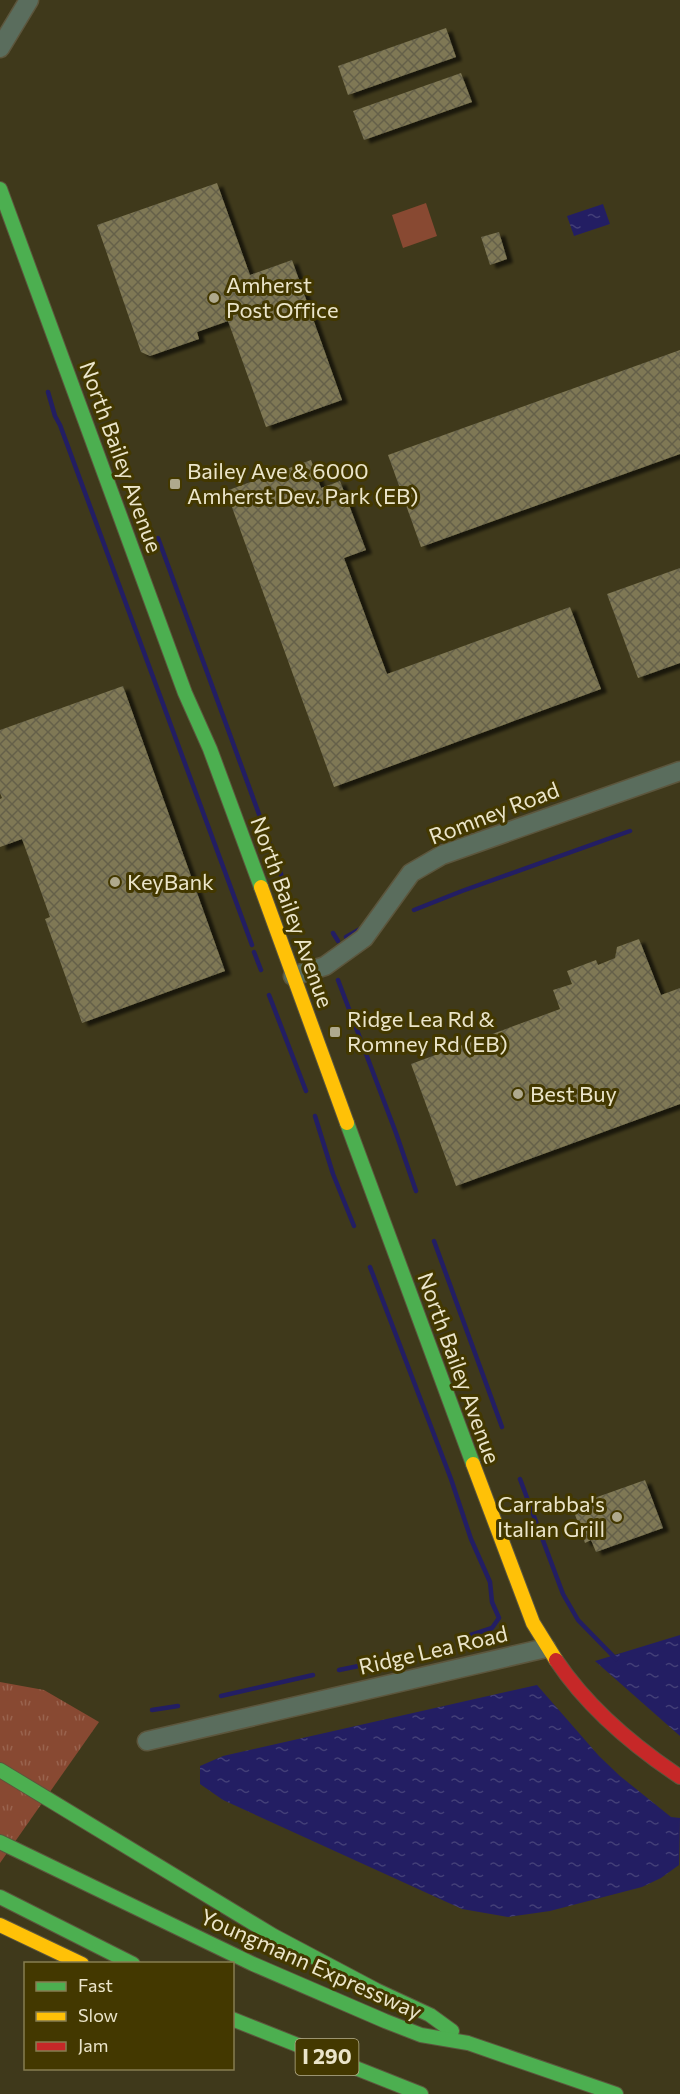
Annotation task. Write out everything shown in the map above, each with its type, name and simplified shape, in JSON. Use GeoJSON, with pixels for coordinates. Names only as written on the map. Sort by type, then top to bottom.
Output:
{"type":"FeatureCollection","features":[{"type":"Feature","properties":{"kind":"main road","name":"North Bailey Avenue"},"geometry":{"type":"LineString","coordinates":[[0,189],[181,681],[210,749],[517,1584],[546,1648]]}},
{"type":"Feature","properties":{"kind":"main road"},"geometry":{"type":"LineString","coordinates":[[546,1648],[598,1713],[641,1750],[680,1777]]}},
{"type":"Feature","properties":{"kind":"main road"},"geometry":{"type":"LineString","coordinates":[[0,1770],[223,1906],[324,1964],[430,2015],[468,2043]]}},
{"type":"Feature","properties":{"kind":"main road","name":"Youngmann Expressway"},"geometry":{"type":"LineString","coordinates":[[0,1842],[210,1944],[333,1999],[421,2035],[468,2043],[616,2094]]}},
{"type":"Feature","properties":{"kind":"main road"},"geometry":{"type":"LineString","coordinates":[[0,1897],[129,1962]]}},
{"type":"Feature","properties":{"kind":"main road"},"geometry":{"type":"LineString","coordinates":[[0,1925],[78,1962]]}},
{"type":"Feature","properties":{"kind":"main road","name":"I 290"},"geometry":{"type":"LineString","coordinates":[[234,2020],[421,2094]]}},
{"type":"Feature","properties":{"kind":"street"},"geometry":{"type":"LineString","coordinates":[[0,48],[29,0]]}},
{"type":"Feature","properties":{"kind":"street","name":"Romney Road"},"geometry":{"type":"LineString","coordinates":[[293,976],[325,966],[364,938],[411,873],[442,855],[680,771]]}},
{"type":"Feature","properties":{"kind":"street","name":"Ridge Lea Road"},"geometry":{"type":"LineString","coordinates":[[147,1741],[546,1648]]}},
{"type":"Feature","properties":{"kind":"green space"},"geometry":{"type":"Polygon","coordinates":[[[426,203],[437,236],[403,248],[392,215],[426,203]]]}},
{"type":"Feature","properties":{"kind":"green space"},"geometry":{"type":"Polygon","coordinates":[[[0,1682],[44,1690],[99,1722],[0,1863],[0,1682]]]}},
{"type":"Feature","properties":{"kind":"water"},"geometry":{"type":"Polygon","coordinates":[[[603,204],[610,224],[574,236],[567,216],[603,204]]]}},
{"type":"Feature","properties":{"kind":"water"},"geometry":{"type":"Polygon","coordinates":[[[680,1635],[680,1736],[595,1661],[680,1635]]]}},
{"type":"Feature","properties":{"kind":"water"},"geometry":{"type":"Polygon","coordinates":[[[537,1685],[599,1756],[620,1776],[671,1817],[680,1818],[679,1865],[661,1878],[642,1887],[550,1911],[508,1917],[462,1909],[223,1800],[200,1784],[200,1766],[223,1756],[537,1685]]]}},
{"type":"Feature","properties":{"kind":"building"},"geometry":{"type":"Polygon","coordinates":[[[446,28],[456,57],[348,95],[338,66],[446,28]]]}},
{"type":"Feature","properties":{"kind":"building"},"geometry":{"type":"Polygon","coordinates":[[[461,73],[472,102],[364,140],[353,111],[461,73]]]}},
{"type":"Feature","properties":{"kind":"building","name":"Amherst Post Office"},"geometry":{"type":"Polygon","coordinates":[[[217,183],[250,275],[292,260],[342,400],[266,427],[228,321],[197,332],[199,339],[150,356],[141,352],[97,225],[217,183]]]}},
{"type":"Feature","properties":{"kind":"building"},"geometry":{"type":"Polygon","coordinates":[[[499,232],[507,259],[490,265],[481,237],[499,232]]]}},
{"type":"Feature","properties":{"kind":"building"},"geometry":{"type":"Polygon","coordinates":[[[680,350],[680,454],[421,547],[388,455],[680,350]]]}},
{"type":"Feature","properties":{"kind":"building"},"geometry":{"type":"Polygon","coordinates":[[[311,460],[321,488],[340,481],[366,550],[344,558],[387,674],[570,607],[601,689],[334,787],[226,491],[311,460]]]}},
{"type":"Feature","properties":{"kind":"building"},"geometry":{"type":"Polygon","coordinates":[[[680,568],[680,663],[638,678],[607,594],[680,568]]]}},
{"type":"Feature","properties":{"kind":"building","name":"KeyBank"},"geometry":{"type":"Polygon","coordinates":[[[123,686],[225,971],[82,1023],[45,919],[50,917],[22,839],[0,847],[0,799],[2,798],[0,793],[0,730],[123,686]]]}},
{"type":"Feature","properties":{"kind":"building","name":"Best Buy"},"geometry":{"type":"Polygon","coordinates":[[[639,939],[661,995],[680,988],[680,1104],[456,1186],[411,1064],[560,1009],[553,990],[572,984],[567,971],[596,960],[598,965],[615,958],[617,947],[639,939]]]}},
{"type":"Feature","properties":{"kind":"building","name":"Carrabba's Italian Grill"},"geometry":{"type":"Polygon","coordinates":[[[645,1480],[663,1528],[596,1552],[591,1540],[585,1543],[572,1506],[645,1480]]]}},
{"type":"Feature","properties":{"kind":"waterway"},"geometry":{"type":"LineString","coordinates":[[48,392],[252,945]]}},
{"type":"Feature","properties":{"kind":"waterway"},"geometry":{"type":"LineString","coordinates":[[158,538],[282,877]]}},
{"type":"Feature","properties":{"kind":"waterway"},"geometry":{"type":"LineString","coordinates":[[414,910],[630,831]]}},
{"type":"Feature","properties":{"kind":"waterway"},"geometry":{"type":"LineString","coordinates":[[346,937],[362,928]]}},
{"type":"Feature","properties":{"kind":"waterway"},"geometry":{"type":"LineString","coordinates":[[333,933],[338,941]]}},
{"type":"Feature","properties":{"kind":"waterway"},"geometry":{"type":"LineString","coordinates":[[254,952],[261,970]]}},
{"type":"Feature","properties":{"kind":"waterway"},"geometry":{"type":"LineString","coordinates":[[338,980],[416,1191]]}},
{"type":"Feature","properties":{"kind":"waterway"},"geometry":{"type":"LineString","coordinates":[[269,995],[306,1091]]}},
{"type":"Feature","properties":{"kind":"waterway"},"geometry":{"type":"LineString","coordinates":[[315,1116],[333,1174],[354,1226]]}},
{"type":"Feature","properties":{"kind":"waterway"},"geometry":{"type":"LineString","coordinates":[[434,1241],[502,1427]]}},
{"type":"Feature","properties":{"kind":"waterway"},"geometry":{"type":"LineString","coordinates":[[370,1267],[451,1479],[471,1539],[490,1582],[492,1602],[499,1618],[492,1628],[465,1637]]}},
{"type":"Feature","properties":{"kind":"waterway"},"geometry":{"type":"LineString","coordinates":[[520,1479],[563,1594],[578,1620],[616,1659]]}},
{"type":"Feature","properties":{"kind":"waterway"},"geometry":{"type":"LineString","coordinates":[[339,1670],[378,1662]]}},
{"type":"Feature","properties":{"kind":"waterway"},"geometry":{"type":"LineString","coordinates":[[221,1696],[313,1675]]}},
{"type":"Feature","properties":{"kind":"waterway"},"geometry":{"type":"LineString","coordinates":[[152,1710],[178,1706]]}},
{"type":"Feature","properties":{"kind":"traffic: fast"},"geometry":{"type":"LineString","coordinates":[[0,189],[185,693],[210,749],[261,887]]}},
{"type":"Feature","properties":{"kind":"traffic: fast"},"geometry":{"type":"LineString","coordinates":[[347,1123],[473,1464]]}},
{"type":"Feature","properties":{"kind":"traffic: fast"},"geometry":{"type":"LineString","coordinates":[[0,1770],[274,1936],[376,1990],[430,2015],[452,2031]]}},
{"type":"Feature","properties":{"kind":"traffic: fast"},"geometry":{"type":"LineString","coordinates":[[0,1842],[253,1964],[385,2021],[421,2035],[468,2043],[616,2094]]}},
{"type":"Feature","properties":{"kind":"traffic: fast"},"geometry":{"type":"LineString","coordinates":[[0,1897],[129,1962]]}},
{"type":"Feature","properties":{"kind":"traffic: fast"},"geometry":{"type":"LineString","coordinates":[[234,2020],[421,2094]]}},
{"type":"Feature","properties":{"kind":"traffic: slow"},"geometry":{"type":"LineString","coordinates":[[261,887],[347,1123]]}},
{"type":"Feature","properties":{"kind":"traffic: slow"},"geometry":{"type":"LineString","coordinates":[[473,1464],[533,1623],[556,1660]]}},
{"type":"Feature","properties":{"kind":"traffic: slow"},"geometry":{"type":"LineString","coordinates":[[0,1925],[78,1962]]}},
{"type":"Feature","properties":{"kind":"traffic: jam"},"geometry":{"type":"LineString","coordinates":[[556,1660],[597,1710],[628,1739],[680,1777]]}},
{"type":"Feature","properties":{"kind":"place","name":"Amherst Post Office"},"geometry":{"type":"Point","coordinates":[214,298]}},
{"type":"Feature","properties":{"kind":"place","name":"Bailey Ave & 6000 Amherst Dev. Park (EB)"},"geometry":{"type":"Point","coordinates":[175,484]}},
{"type":"Feature","properties":{"kind":"place","name":"KeyBank"},"geometry":{"type":"Point","coordinates":[115,882]}},
{"type":"Feature","properties":{"kind":"place","name":"Ridge Lea Rd & Romney Rd (EB)"},"geometry":{"type":"Point","coordinates":[335,1032]}},
{"type":"Feature","properties":{"kind":"place","name":"Best Buy"},"geometry":{"type":"Point","coordinates":[518,1094]}},
{"type":"Feature","properties":{"kind":"place","name":"Carrabba's Italian Grill"},"geometry":{"type":"Point","coordinates":[617,1517]}}]}
